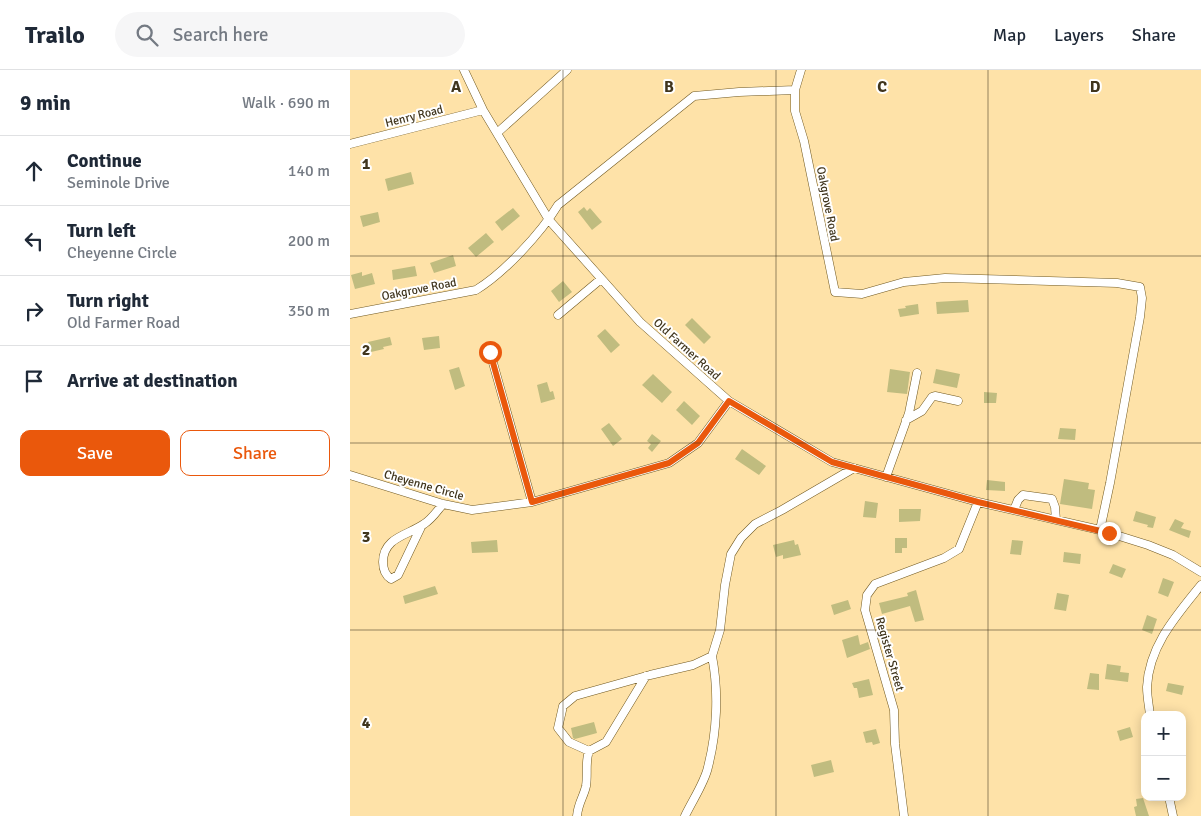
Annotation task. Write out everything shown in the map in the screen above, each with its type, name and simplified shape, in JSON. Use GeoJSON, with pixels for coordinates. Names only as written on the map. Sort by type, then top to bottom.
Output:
{"type":"FeatureCollection","features":[{"type":"Feature","properties":{"kind":"street","name":"Old Farmer Road"},"geometry":{"type":"LineString","coordinates":[[464,70],[483,110],[549,220],[640,322],[729,401],[832,462],[978,502],[1100,530],[1173,555],[1201,572]]}},
{"type":"Feature","properties":{"kind":"street"},"geometry":{"type":"LineString","coordinates":[[497,133],[567,70]]}},
{"type":"Feature","properties":{"kind":"street"},"geometry":{"type":"LineString","coordinates":[[795,90],[801,70]]}},
{"type":"Feature","properties":{"kind":"street","name":"Oakgrove Road"},"geometry":{"type":"LineString","coordinates":[[350,314],[476,290],[490,282],[549,220],[558,204],[694,96],[795,90],[795,111],[804,140],[835,292],[862,294],[904,282],[945,278],[1117,283],[1140,287],[1142,298],[1140,317],[1100,530]]}},
{"type":"Feature","properties":{"kind":"street","name":"Henry Road"},"geometry":{"type":"LineString","coordinates":[[350,144],[483,110]]}},
{"type":"Feature","properties":{"kind":"street"},"geometry":{"type":"LineString","coordinates":[[558,315],[601,279]]}},
{"type":"Feature","properties":{"kind":"street"},"geometry":{"type":"LineString","coordinates":[[490,352],[532,502]]}},
{"type":"Feature","properties":{"kind":"street"},"geometry":{"type":"LineString","coordinates":[[886,477],[906,420],[917,373]]}},
{"type":"Feature","properties":{"kind":"street"},"geometry":{"type":"LineString","coordinates":[[906,420],[922,411],[932,397],[958,401]]}},
{"type":"Feature","properties":{"kind":"street","name":"Cheyenne Circle"},"geometry":{"type":"LineString","coordinates":[[350,475],[443,504],[472,510],[532,502],[669,463],[698,443],[729,401]]}},
{"type":"Feature","properties":{"kind":"street"},"geometry":{"type":"LineString","coordinates":[[685,816],[708,769],[716,716],[716,674],[712,656],[720,630],[725,584],[731,554],[741,538],[754,524],[854,468]]}},
{"type":"Feature","properties":{"kind":"street"},"geometry":{"type":"LineString","coordinates":[[1014,510],[1018,500],[1023,495],[1048,497],[1054,502],[1056,520]]}},
{"type":"Feature","properties":{"kind":"street","name":"Register Street"},"geometry":{"type":"LineString","coordinates":[[904,816],[895,744],[894,710],[865,610],[866,595],[875,584],[944,558],[959,549],[978,502]]}},
{"type":"Feature","properties":{"kind":"street"},"geometry":{"type":"LineString","coordinates":[[421,526],[398,575],[391,579],[383,568],[385,550],[393,541],[430,520],[443,504]]}},
{"type":"Feature","properties":{"kind":"street"},"geometry":{"type":"LineString","coordinates":[[1150,711],[1147,689],[1150,665],[1159,641],[1177,614],[1201,585]]}},
{"type":"Feature","properties":{"kind":"street"},"geometry":{"type":"LineString","coordinates":[[588,751],[569,742],[558,728],[563,706],[575,696],[693,665],[712,656]]}},
{"type":"Feature","properties":{"kind":"street"},"geometry":{"type":"LineString","coordinates":[[577,816],[580,799],[585,788],[588,751],[606,742],[646,676]]}},
{"type":"Feature","properties":{"kind":"street"},"geometry":{"type":"LineString","coordinates":[[1170,801],[1173,816]]}},
{"type":"Feature","properties":{"kind":"building"},"geometry":{"type":"Polygon","coordinates":[[[411,172],[414,184],[388,191],[385,179],[411,172]]]}},
{"type":"Feature","properties":{"kind":"building"},"geometry":{"type":"Polygon","coordinates":[[[584,207],[587,211],[590,208],[602,222],[592,230],[578,212],[584,207]]]}},
{"type":"Feature","properties":{"kind":"building"},"geometry":{"type":"Polygon","coordinates":[[[513,208],[520,216],[502,231],[495,222],[513,208]]]}},
{"type":"Feature","properties":{"kind":"building"},"geometry":{"type":"Polygon","coordinates":[[[378,212],[380,222],[363,227],[360,216],[378,212]]]}},
{"type":"Feature","properties":{"kind":"building"},"geometry":{"type":"Polygon","coordinates":[[[486,233],[494,242],[476,257],[468,248],[486,233]]]}},
{"type":"Feature","properties":{"kind":"building"},"geometry":{"type":"Polygon","coordinates":[[[453,255],[456,266],[434,273],[430,263],[453,255]]]}},
{"type":"Feature","properties":{"kind":"building"},"geometry":{"type":"Polygon","coordinates":[[[415,266],[417,276],[393,280],[392,270],[415,266]]]}},
{"type":"Feature","properties":{"kind":"building"},"geometry":{"type":"Polygon","coordinates":[[[362,272],[362,276],[372,273],[375,284],[355,289],[351,275],[362,272]]]}},
{"type":"Feature","properties":{"kind":"building"},"geometry":{"type":"Polygon","coordinates":[[[563,281],[572,292],[559,302],[551,291],[563,281]]]}},
{"type":"Feature","properties":{"kind":"building"},"geometry":{"type":"Polygon","coordinates":[[[968,300],[969,312],[937,314],[936,302],[968,300]]]}},
{"type":"Feature","properties":{"kind":"building"},"geometry":{"type":"Polygon","coordinates":[[[918,304],[919,314],[900,317],[898,309],[918,304]]]}},
{"type":"Feature","properties":{"kind":"building"},"geometry":{"type":"Polygon","coordinates":[[[692,318],[711,337],[704,344],[685,325],[692,318]]]}},
{"type":"Feature","properties":{"kind":"building"},"geometry":{"type":"Polygon","coordinates":[[[605,329],[620,345],[611,353],[597,336],[605,329]]]}},
{"type":"Feature","properties":{"kind":"building"},"geometry":{"type":"Polygon","coordinates":[[[439,336],[440,348],[424,350],[422,338],[439,336]]]}},
{"type":"Feature","properties":{"kind":"building"},"geometry":{"type":"Polygon","coordinates":[[[390,337],[392,345],[371,352],[368,342],[390,337]]]}},
{"type":"Feature","properties":{"kind":"building"},"geometry":{"type":"Polygon","coordinates":[[[459,367],[465,386],[455,390],[449,370],[459,367]]]}},
{"type":"Feature","properties":{"kind":"building"},"geometry":{"type":"Polygon","coordinates":[[[890,369],[910,372],[907,394],[887,392],[890,369]]]}},
{"type":"Feature","properties":{"kind":"building"},"geometry":{"type":"Polygon","coordinates":[[[936,369],[960,374],[957,388],[933,383],[936,369]]]}},
{"type":"Feature","properties":{"kind":"building"},"geometry":{"type":"Polygon","coordinates":[[[653,374],[672,392],[662,403],[642,385],[653,374]]]}},
{"type":"Feature","properties":{"kind":"building"},"geometry":{"type":"Polygon","coordinates":[[[547,382],[550,392],[553,391],[555,399],[541,403],[537,385],[547,382]]]}},
{"type":"Feature","properties":{"kind":"building"},"geometry":{"type":"Polygon","coordinates":[[[984,392],[997,393],[996,403],[984,403],[984,392]]]}},
{"type":"Feature","properties":{"kind":"building"},"geometry":{"type":"Polygon","coordinates":[[[684,401],[700,416],[692,425],[676,410],[684,401]]]}},
{"type":"Feature","properties":{"kind":"building"},"geometry":{"type":"Polygon","coordinates":[[[609,423],[622,439],[613,446],[601,429],[609,423]]]}},
{"type":"Feature","properties":{"kind":"building"},"geometry":{"type":"Polygon","coordinates":[[[1060,428],[1076,429],[1075,440],[1058,439],[1060,428]]]}},
{"type":"Feature","properties":{"kind":"building"},"geometry":{"type":"Polygon","coordinates":[[[652,434],[661,441],[652,452],[648,448],[651,444],[647,441],[652,434]]]}},
{"type":"Feature","properties":{"kind":"building"},"geometry":{"type":"Polygon","coordinates":[[[742,449],[766,466],[759,475],[735,459],[742,449]]]}},
{"type":"Feature","properties":{"kind":"building"},"geometry":{"type":"Polygon","coordinates":[[[1064,479],[1089,483],[1088,489],[1095,490],[1092,509],[1060,504],[1064,479]]]}},
{"type":"Feature","properties":{"kind":"building"},"geometry":{"type":"Polygon","coordinates":[[[987,480],[1005,482],[1005,491],[986,490],[987,480]]]}},
{"type":"Feature","properties":{"kind":"building"},"geometry":{"type":"Polygon","coordinates":[[[865,501],[878,503],[876,518],[863,517],[865,501]]]}},
{"type":"Feature","properties":{"kind":"building"},"geometry":{"type":"Polygon","coordinates":[[[899,509],[921,509],[920,521],[899,522],[899,509]]]}},
{"type":"Feature","properties":{"kind":"building"},"geometry":{"type":"Polygon","coordinates":[[[1136,511],[1156,517],[1153,528],[1133,521],[1136,511]]]}},
{"type":"Feature","properties":{"kind":"building"},"geometry":{"type":"Polygon","coordinates":[[[1175,519],[1184,523],[1181,528],[1191,531],[1189,538],[1169,530],[1175,519]]]}},
{"type":"Feature","properties":{"kind":"building"},"geometry":{"type":"Polygon","coordinates":[[[895,538],[907,538],[907,548],[902,548],[902,553],[895,553],[895,538]]]}},
{"type":"Feature","properties":{"kind":"building"},"geometry":{"type":"Polygon","coordinates":[[[497,540],[498,552],[472,553],[471,542],[497,540]]]}},
{"type":"Feature","properties":{"kind":"building"},"geometry":{"type":"Polygon","coordinates":[[[794,540],[795,545],[798,544],[801,555],[783,559],[783,555],[776,557],[773,545],[794,540]]]}},
{"type":"Feature","properties":{"kind":"building"},"geometry":{"type":"Polygon","coordinates":[[[1012,540],[1023,541],[1021,555],[1010,554],[1012,540]]]}},
{"type":"Feature","properties":{"kind":"building"},"geometry":{"type":"Polygon","coordinates":[[[1064,552],[1081,554],[1080,564],[1063,562],[1064,552]]]}},
{"type":"Feature","properties":{"kind":"building"},"geometry":{"type":"Polygon","coordinates":[[[1113,564],[1126,569],[1122,578],[1109,573],[1113,564]]]}},
{"type":"Feature","properties":{"kind":"building"},"geometry":{"type":"Polygon","coordinates":[[[1163,578],[1174,582],[1168,597],[1158,593],[1163,578]]]}},
{"type":"Feature","properties":{"kind":"building"},"geometry":{"type":"Polygon","coordinates":[[[435,586],[438,594],[405,604],[403,596],[435,586]]]}},
{"type":"Feature","properties":{"kind":"building"},"geometry":{"type":"Polygon","coordinates":[[[916,590],[924,620],[915,622],[910,606],[882,614],[879,603],[908,596],[907,593],[916,590]]]}},
{"type":"Feature","properties":{"kind":"building"},"geometry":{"type":"Polygon","coordinates":[[[1057,593],[1069,595],[1066,611],[1054,609],[1057,593]]]}},
{"type":"Feature","properties":{"kind":"building"},"geometry":{"type":"Polygon","coordinates":[[[848,600],[851,609],[834,615],[831,605],[848,600]]]}},
{"type":"Feature","properties":{"kind":"building"},"geometry":{"type":"Polygon","coordinates":[[[1147,615],[1157,619],[1152,634],[1142,630],[1147,615]]]}},
{"type":"Feature","properties":{"kind":"building"},"geometry":{"type":"Polygon","coordinates":[[[858,635],[860,645],[868,642],[870,649],[847,658],[842,640],[858,635]]]}},
{"type":"Feature","properties":{"kind":"building"},"geometry":{"type":"Polygon","coordinates":[[[1107,664],[1121,666],[1120,672],[1129,673],[1128,682],[1105,679],[1107,664]]]}},
{"type":"Feature","properties":{"kind":"building"},"geometry":{"type":"Polygon","coordinates":[[[1090,673],[1099,674],[1099,690],[1087,689],[1090,673]]]}},
{"type":"Feature","properties":{"kind":"building"},"geometry":{"type":"Polygon","coordinates":[[[869,679],[873,695],[859,698],[857,688],[854,688],[852,683],[869,679]]]}},
{"type":"Feature","properties":{"kind":"building"},"geometry":{"type":"Polygon","coordinates":[[[1168,683],[1184,686],[1182,695],[1166,691],[1168,683]]]}},
{"type":"Feature","properties":{"kind":"building"},"geometry":{"type":"Polygon","coordinates":[[[594,722],[597,733],[573,738],[571,728],[594,722]]]}},
{"type":"Feature","properties":{"kind":"building"},"geometry":{"type":"Polygon","coordinates":[[[1130,727],[1133,737],[1120,741],[1117,731],[1130,727]]]}},
{"type":"Feature","properties":{"kind":"building"},"geometry":{"type":"Polygon","coordinates":[[[876,729],[880,743],[873,745],[872,742],[866,743],[863,732],[876,729]]]}},
{"type":"Feature","properties":{"kind":"building"},"geometry":{"type":"Polygon","coordinates":[[[831,760],[834,772],[814,777],[811,765],[831,760]]]}},
{"type":"Feature","properties":{"kind":"building"},"geometry":{"type":"Polygon","coordinates":[[[1141,798],[1141,801],[1144,801],[1149,816],[1136,816],[1134,807],[1137,806],[1136,799],[1141,798]]]}},
{"type":"Feature","properties":{"kind":"route"},"geometry":{"type":"LineString","coordinates":[[490,352],[532,502],[669,463],[698,443],[729,401],[832,462],[978,502],[1109,533]]}}]}
